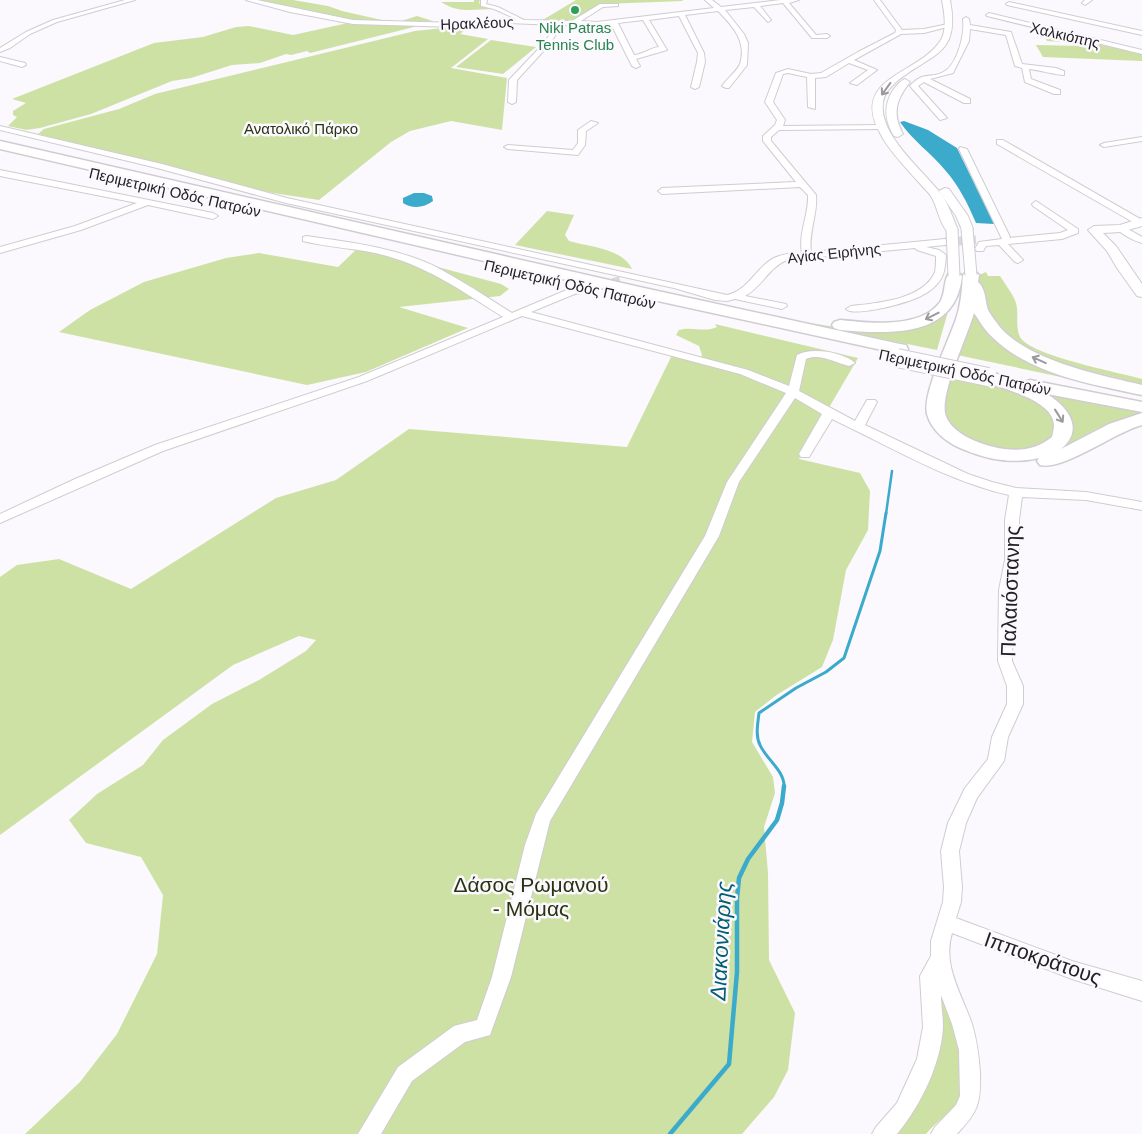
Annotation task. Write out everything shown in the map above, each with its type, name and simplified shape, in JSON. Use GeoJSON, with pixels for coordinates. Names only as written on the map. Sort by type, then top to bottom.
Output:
{"type":"FeatureCollection","features":[{"type":"Feature","properties":{"kind":"highway","name":"Περιμετρική Οδός Πατρών"},"geometry":{"type":"LineString","coordinates":[[0,145],[483,255],[898,354]]}},
{"type":"Feature","properties":{"kind":"highway","name":"Περιμετρική Οδός Πατρών"},"geometry":{"type":"LineString","coordinates":[[0,151],[898,354],[990,373],[1132,395],[1138,416]]}},
{"type":"Feature","properties":{"kind":"highway"},"geometry":{"type":"LineString","coordinates":[[483,255],[705,303],[842,325],[873,328],[904,325],[938,313],[944,307],[963,276]]}},
{"type":"Feature","properties":{"kind":"highway"},"geometry":{"type":"LineString","coordinates":[[963,276],[966,313],[936,403],[938,419],[949,433],[967,444],[1001,454],[1019,456],[1040,453],[1062,439],[1064,425],[1058,412],[1046,401],[990,373]]}},
{"type":"Feature","properties":{"kind":"highway"},"geometry":{"type":"LineString","coordinates":[[963,276],[981,316],[994,331],[1013,346],[1035,358],[1132,395]]}},
{"type":"Feature","properties":{"kind":"highway"},"geometry":{"type":"LineString","coordinates":[[963,276],[923,402],[925,417],[935,434],[956,448],[983,459],[1011,464],[1029,464],[1060,456],[1111,428],[1138,416]]}},
{"type":"Feature","properties":{"kind":"main road"},"geometry":{"type":"LineString","coordinates":[[946,0],[957,25]]}},
{"type":"Feature","properties":{"kind":"main road"},"geometry":{"type":"LineString","coordinates":[[954,0],[957,35],[953,45],[901,86],[890,106],[890,115],[892,125],[901,139],[948,194],[962,216],[967,229],[970,249],[963,276]]}},
{"type":"Feature","properties":{"kind":"main road"},"geometry":{"type":"LineString","coordinates":[[957,25],[935,51],[901,74],[887,87],[877,105],[881,127],[936,194],[946,212],[963,276]]}},
{"type":"Feature","properties":{"kind":"main road"},"geometry":{"type":"LineString","coordinates":[[1094,230],[1121,228],[1141,223]]}},
{"type":"Feature","properties":{"kind":"main road"},"geometry":{"type":"LineString","coordinates":[[1094,230],[1112,249],[1123,268],[1142,293]]}},
{"type":"Feature","properties":{"kind":"street"},"geometry":{"type":"LineString","coordinates":[[0,50],[8,47],[28,33],[55,21],[132,0]]}},
{"type":"Feature","properties":{"kind":"street","name":"Ηρακλέους"},"geometry":{"type":"LineString","coordinates":[[249,0],[297,12],[363,22],[457,25],[526,21],[571,24],[614,23],[796,0]]}},
{"type":"Feature","properties":{"kind":"street"},"geometry":{"type":"LineString","coordinates":[[484,0],[482,3],[484,6],[496,8],[526,21]]}},
{"type":"Feature","properties":{"kind":"street"},"geometry":{"type":"LineString","coordinates":[[708,0],[719,9],[742,35],[746,47],[743,65],[726,86]]}},
{"type":"Feature","properties":{"kind":"street"},"geometry":{"type":"LineString","coordinates":[[877,0],[900,32]]}},
{"type":"Feature","properties":{"kind":"street"},"geometry":{"type":"LineString","coordinates":[[784,2],[814,37],[827,36]]}},
{"type":"Feature","properties":{"kind":"street"},"geometry":{"type":"LineString","coordinates":[[806,254],[805,243],[813,199],[812,193],[767,141],[767,136],[778,128],[781,118],[769,102],[779,74],[788,71],[811,76],[823,75],[900,32],[924,31],[957,25],[977,16],[999,14],[1008,8],[1008,2],[1064,17],[1142,33]]}},
{"type":"Feature","properties":{"kind":"street"},"geometry":{"type":"LineString","coordinates":[[571,24],[602,5],[616,5]]}},
{"type":"Feature","properties":{"kind":"street"},"geometry":{"type":"LineString","coordinates":[[756,6],[768,20]]}},
{"type":"Feature","properties":{"kind":"street"},"geometry":{"type":"LineString","coordinates":[[681,14],[702,57],[695,87]]}},
{"type":"Feature","properties":{"kind":"street","name":"Χαλκιόπης"},"geometry":{"type":"LineString","coordinates":[[989,15],[1044,30],[1142,52]]}},
{"type":"Feature","properties":{"kind":"street"},"geometry":{"type":"LineString","coordinates":[[1044,30],[1064,17]]}},
{"type":"Feature","properties":{"kind":"street"},"geometry":{"type":"LineString","coordinates":[[632,58],[644,56],[654,50],[664,49],[645,19]]}},
{"type":"Feature","properties":{"kind":"street"},"geometry":{"type":"LineString","coordinates":[[512,102],[513,80],[547,44],[560,23]]}},
{"type":"Feature","properties":{"kind":"street"},"geometry":{"type":"LineString","coordinates":[[614,23],[636,66]]}},
{"type":"Feature","properties":{"kind":"street"},"geometry":{"type":"LineString","coordinates":[[957,25],[1009,33],[1018,65],[1025,68],[1054,70],[1061,73]]}},
{"type":"Feature","properties":{"kind":"street"},"geometry":{"type":"LineString","coordinates":[[943,118],[914,87],[922,78],[952,69],[966,39],[957,25]]}},
{"type":"Feature","properties":{"kind":"street"},"geometry":{"type":"LineString","coordinates":[[0,58],[22,65]]}},
{"type":"Feature","properties":{"kind":"street"},"geometry":{"type":"LineString","coordinates":[[848,60],[873,70],[854,83]]}},
{"type":"Feature","properties":{"kind":"street"},"geometry":{"type":"LineString","coordinates":[[1025,68],[1028,80],[1057,92]]}},
{"type":"Feature","properties":{"kind":"street"},"geometry":{"type":"LineString","coordinates":[[811,76],[808,108],[821,109]]}},
{"type":"Feature","properties":{"kind":"street"},"geometry":{"type":"LineString","coordinates":[[922,78],[967,101]]}},
{"type":"Feature","properties":{"kind":"street"},"geometry":{"type":"LineString","coordinates":[[508,147],[575,153],[580,150],[582,144],[582,130],[594,123]]}},
{"type":"Feature","properties":{"kind":"street"},"geometry":{"type":"LineString","coordinates":[[778,128],[881,127]]}},
{"type":"Feature","properties":{"kind":"street"},"geometry":{"type":"LineString","coordinates":[[0,128],[159,166],[286,200],[680,286],[724,298],[736,296],[746,300],[782,306]]}},
{"type":"Feature","properties":{"kind":"street"},"geometry":{"type":"LineString","coordinates":[[1104,145],[1142,139]]}},
{"type":"Feature","properties":{"kind":"street"},"geometry":{"type":"LineString","coordinates":[[1000,142],[1141,223]]}},
{"type":"Feature","properties":{"kind":"street"},"geometry":{"type":"LineString","coordinates":[[963,149],[1003,240],[1018,260]]}},
{"type":"Feature","properties":{"kind":"street"},"geometry":{"type":"LineString","coordinates":[[0,172],[213,216]]}},
{"type":"Feature","properties":{"kind":"street"},"geometry":{"type":"LineString","coordinates":[[662,192],[803,184]]}},
{"type":"Feature","properties":{"kind":"street"},"geometry":{"type":"LineString","coordinates":[[0,250],[78,228],[147,203]]}},
{"type":"Feature","properties":{"kind":"street"},"geometry":{"type":"LineString","coordinates":[[1036,204],[1064,221],[1075,231]]}},
{"type":"Feature","properties":{"kind":"street"},"geometry":{"type":"LineString","coordinates":[[1121,228],[1142,240]]}},
{"type":"Feature","properties":{"kind":"street"},"geometry":{"type":"LineString","coordinates":[[978,245],[1003,240],[1062,236],[1075,231],[1094,230]]}},
{"type":"Feature","properties":{"kind":"street"},"geometry":{"type":"LineString","coordinates":[[306,239],[353,245],[391,254],[435,270],[516,315],[744,372],[793,392],[829,413],[964,477],[989,486],[1016,492],[1086,496],[1142,506]]}},
{"type":"Feature","properties":{"kind":"street","name":"Αγίας Ειρήνης"},"geometry":{"type":"LineString","coordinates":[[736,296],[750,289],[764,270],[774,261],[806,254],[945,242]]}},
{"type":"Feature","properties":{"kind":"street"},"geometry":{"type":"LineString","coordinates":[[851,309],[878,306],[909,297],[929,287],[937,280],[941,270],[941,255],[913,245]]}},
{"type":"Feature","properties":{"kind":"street"},"geometry":{"type":"LineString","coordinates":[[620,281],[632,276]]}},
{"type":"Feature","properties":{"kind":"street"},"geometry":{"type":"LineString","coordinates":[[0,520],[79,482],[159,448],[363,379],[573,291]]}},
{"type":"Feature","properties":{"kind":"street"},"geometry":{"type":"LineString","coordinates":[[369,1134],[405,1074],[461,1034],[483,1028],[496,999],[531,854],[542,819],[712,536],[733,482],[793,392],[801,357],[812,353],[849,363]]}},
{"type":"Feature","properties":{"kind":"street"},"geometry":{"type":"LineString","coordinates":[[858,426],[871,402]]}},
{"type":"Feature","properties":{"kind":"street"},"geometry":{"type":"LineString","coordinates":[[805,454],[829,413]]}},
{"type":"Feature","properties":{"kind":"street","name":"Παλαιόστανης"},"geometry":{"type":"LineString","coordinates":[[942,1134],[963,1112],[969,1102],[971,1068],[962,1024],[942,971],[940,958],[940,941],[952,902],[953,887],[950,851],[957,823],[971,793],[996,761],[1000,737],[1015,704],[1015,686],[1005,662],[1006,590],[1012,560],[1012,520],[1016,492]]}},
{"type":"Feature","properties":{"kind":"street","name":"Ιπποκράτους"},"geometry":{"type":"LineString","coordinates":[[945,922],[1072,970],[1142,991]]}},
{"type":"Feature","properties":{"kind":"street"},"geometry":{"type":"LineString","coordinates":[[883,1134],[904,1110],[927,1062],[933,1027],[930,976],[940,958]]}},
{"type":"Feature","properties":{"kind":"green space"},"geometry":{"type":"Polygon","coordinates":[[[258,0],[293,0],[328,6],[395,23],[347,20],[290,9],[258,0]]]}},
{"type":"Feature","properties":{"kind":"green space"},"geometry":{"type":"Polygon","coordinates":[[[474,0],[480,0],[479,3],[481,5],[494,9],[461,9],[441,2],[474,2],[474,0]]]}},
{"type":"Feature","properties":{"kind":"green space","name":"Niki Patras Tennis Club"},"geometry":{"type":"Polygon","coordinates":[[[576,0],[683,1],[603,4],[570,23],[541,21],[576,0]]]}},
{"type":"Feature","properties":{"kind":"green space"},"geometry":{"type":"Polygon","coordinates":[[[417,16],[433,21],[395,23],[417,16]]]}},
{"type":"Feature","properties":{"kind":"green space"},"geometry":{"type":"Polygon","coordinates":[[[348,23],[413,25],[414,27],[310,53],[307,51],[291,55],[286,54],[260,63],[232,65],[191,78],[172,81],[91,114],[40,128],[26,130],[8,126],[17,117],[13,115],[13,111],[26,103],[12,99],[154,43],[203,37],[236,27],[249,26],[293,35],[348,23]]]}},
{"type":"Feature","properties":{"kind":"green space","name":"Ανατολικό Πάρκο"},"geometry":{"type":"Polygon","coordinates":[[[472,25],[460,34],[488,39],[451,68],[507,78],[502,130],[451,121],[410,131],[391,142],[319,200],[260,191],[38,134],[44,129],[119,109],[155,94],[415,31],[472,25]]]}},
{"type":"Feature","properties":{"kind":"green space"},"geometry":{"type":"Polygon","coordinates":[[[1042,32],[1142,54],[1142,61],[1043,57],[1036,45],[1083,46],[1081,43],[1047,41],[1042,32]]]}},
{"type":"Feature","properties":{"kind":"green space"},"geometry":{"type":"Polygon","coordinates":[[[491,40],[536,47],[503,74],[456,67],[491,40]]]}},
{"type":"Feature","properties":{"kind":"green space"},"geometry":{"type":"Polygon","coordinates":[[[547,211],[574,215],[565,235],[569,241],[613,252],[627,262],[632,269],[515,245],[547,211]]]}},
{"type":"Feature","properties":{"kind":"green space"},"geometry":{"type":"Polygon","coordinates":[[[360,246],[501,284],[509,289],[500,296],[399,307],[468,328],[366,372],[307,385],[59,332],[90,310],[144,282],[226,258],[259,253],[338,267],[360,246]]]}},
{"type":"Feature","properties":{"kind":"green space"},"geometry":{"type":"Polygon","coordinates":[[[986,272],[988,276],[1000,276],[1015,300],[1020,337],[1027,344],[1057,357],[1142,379],[1142,384],[1071,366],[1041,356],[1013,340],[986,315],[976,281],[979,275],[986,272]]]}},
{"type":"Feature","properties":{"kind":"green space"},"geometry":{"type":"Polygon","coordinates":[[[949,308],[937,350],[784,319],[848,329],[882,331],[949,308]]]}},
{"type":"Feature","properties":{"kind":"green space"},"geometry":{"type":"Polygon","coordinates":[[[974,312],[979,322],[997,340],[1142,394],[957,355],[974,312]]]}},
{"type":"Feature","properties":{"kind":"green space","name":"Δάσος Ρωμανού - Μόμας"},"geometry":{"type":"Polygon","coordinates":[[[715,324],[858,358],[799,459],[860,473],[870,491],[868,530],[846,570],[833,640],[822,667],[775,696],[755,712],[752,742],[773,777],[775,793],[764,827],[768,873],[769,960],[795,1013],[788,1070],[774,1097],[742,1134],[25,1134],[80,1082],[117,1034],[157,954],[163,895],[141,857],[86,843],[69,820],[97,794],[143,765],[163,740],[212,704],[259,680],[306,651],[316,640],[299,636],[233,665],[0,835],[0,577],[17,565],[59,559],[131,589],[276,498],[336,480],[409,429],[627,447],[672,355],[699,362],[702,355],[699,346],[676,335],[679,330],[712,329],[717,327],[715,324]]]}},
{"type":"Feature","properties":{"kind":"green space"},"geometry":{"type":"Polygon","coordinates":[[[950,375],[1022,390],[1054,414],[1055,436],[1037,449],[1009,452],[976,444],[946,424],[943,394],[950,375]]]}},
{"type":"Feature","properties":{"kind":"green space"},"geometry":{"type":"Polygon","coordinates":[[[1051,394],[1142,412],[1142,415],[1096,429],[1063,448],[1051,394]]]}},
{"type":"Feature","properties":{"kind":"green space"},"geometry":{"type":"Polygon","coordinates":[[[939,1001],[945,1001],[958,1034],[961,1067],[960,1095],[955,1105],[926,1134],[891,1134],[939,1001]]]}},
{"type":"Feature","properties":{"kind":"water"},"geometry":{"type":"Polygon","coordinates":[[[904,121],[928,130],[957,148],[994,224],[976,223],[955,182],[905,129],[900,122],[904,121]]]}},
{"type":"Feature","properties":{"kind":"water"},"geometry":{"type":"Polygon","coordinates":[[[414,193],[424,193],[432,196],[433,201],[418,207],[403,203],[403,198],[414,193]]]}},
{"type":"Feature","properties":{"kind":"waterway","name":"Διακονιάρης"},"geometry":{"type":"LineString","coordinates":[[886,514],[892,471]]}},
{"type":"Feature","properties":{"kind":"waterway","name":"Διακονιάρης"},"geometry":{"type":"LineString","coordinates":[[784,786],[782,776],[758,741],[759,713],[796,688],[826,672],[844,658],[880,551],[886,513]]}},
{"type":"Feature","properties":{"kind":"waterway","name":"Διακονιάρης"},"geometry":{"type":"LineString","coordinates":[[670,1134],[729,1064],[737,972],[737,898],[739,878],[748,859],[777,820],[784,786]]}},
{"type":"Feature","properties":{"kind":"tunnel"},"geometry":{"type":"LineString","coordinates":[[945,242],[976,240]]}},
{"type":"Feature","properties":{"kind":"tunnel"},"geometry":{"type":"LineString","coordinates":[[573,291],[620,281]]}},
{"type":"Feature","properties":{"kind":"place","name":"Niki Patras Tennis Club"},"geometry":{"type":"Point","coordinates":[575,10]}}]}
